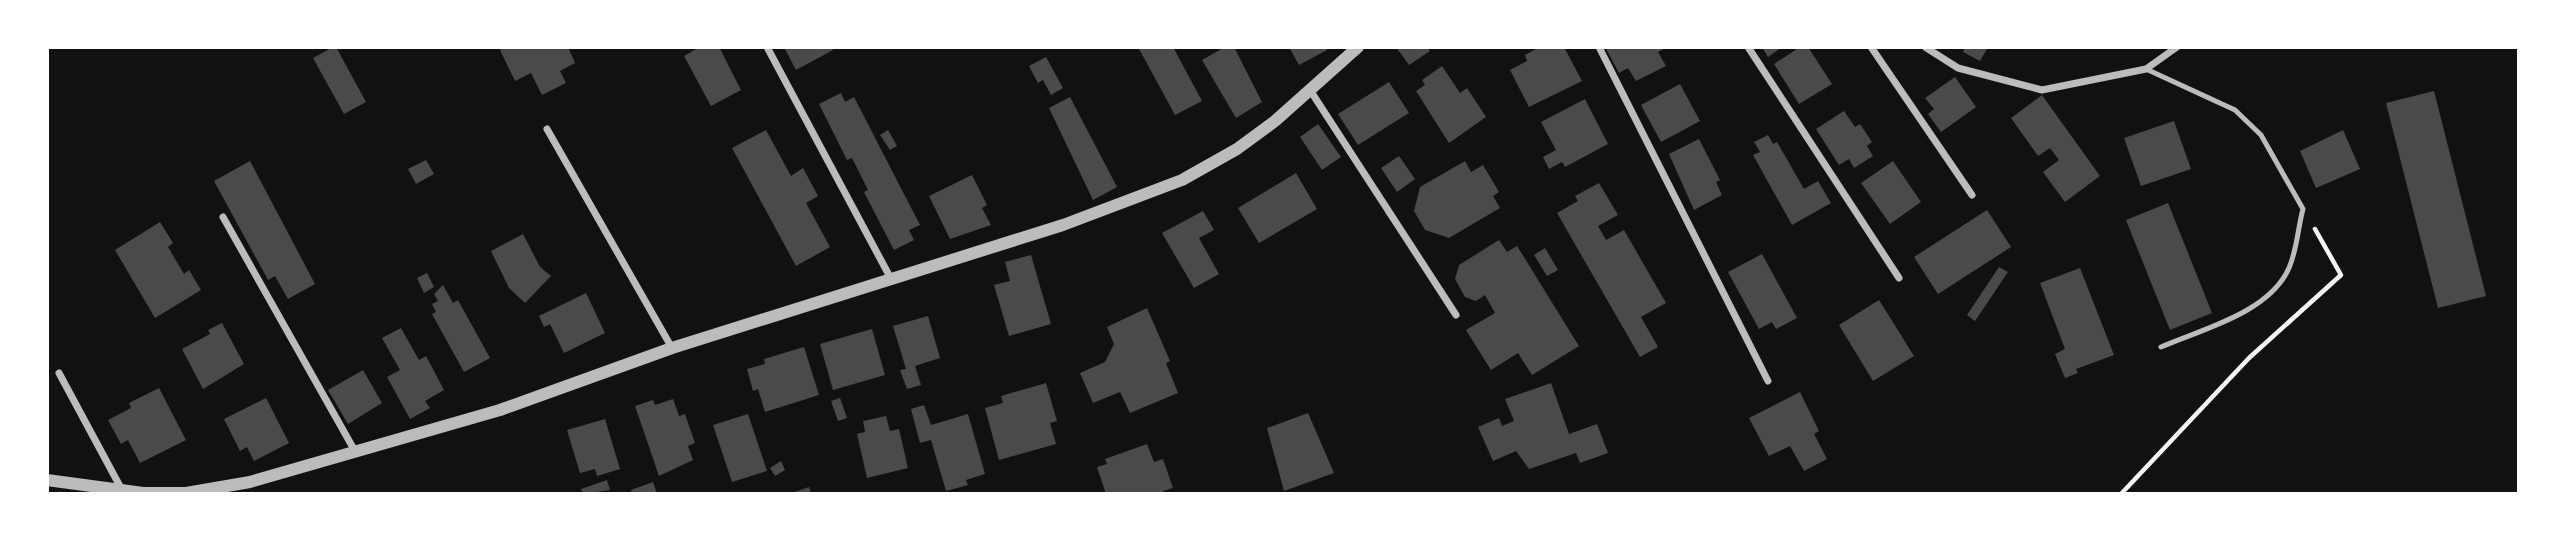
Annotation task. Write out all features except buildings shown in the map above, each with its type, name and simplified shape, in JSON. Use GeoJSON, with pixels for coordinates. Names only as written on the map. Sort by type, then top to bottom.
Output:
{"type":"FeatureCollection","features":[{"type":"Feature","properties":{"kind":"street"},"geometry":{"type":"LineString","coordinates":[[767,47],[890,277]]}},
{"type":"Feature","properties":{"kind":"street"},"geometry":{"type":"LineString","coordinates":[[47,480],[123,491],[186,494],[356,453],[500,410],[672,348],[890,277],[1063,225],[1182,180],[1237,149],[1358,47]]}},
{"type":"Feature","properties":{"kind":"street"},"geometry":{"type":"LineString","coordinates":[[1599,47],[1768,381]]}},
{"type":"Feature","properties":{"kind":"street"},"geometry":{"type":"LineString","coordinates":[[1748,47],[1899,278]]}},
{"type":"Feature","properties":{"kind":"street"},"geometry":{"type":"LineString","coordinates":[[1871,47],[1972,195]]}},
{"type":"Feature","properties":{"kind":"street"},"geometry":{"type":"LineString","coordinates":[[1925,47],[1958,68],[2042,90],[2146,69],[2177,47]]}},
{"type":"Feature","properties":{"kind":"street"},"geometry":{"type":"LineString","coordinates":[[1310,90],[1455,315]]}},
{"type":"Feature","properties":{"kind":"street"},"geometry":{"type":"LineString","coordinates":[[547,129],[672,348]]}},
{"type":"Feature","properties":{"kind":"street"},"geometry":{"type":"LineString","coordinates":[[223,217],[356,453]]}},
{"type":"Feature","properties":{"kind":"street"},"geometry":{"type":"LineString","coordinates":[[59,373],[123,491]]}},
{"type":"Feature","properties":{"kind":"lane"},"geometry":{"type":"LineString","coordinates":[[2146,69],[2235,110],[2261,135],[2303,209],[2290,267],[2273,291],[2242,312],[2161,347]]}},
{"type":"Feature","properties":{"kind":"path"},"geometry":{"type":"LineString","coordinates":[[2121,494],[2249,358],[2341,275],[2303,209]]}}]}
